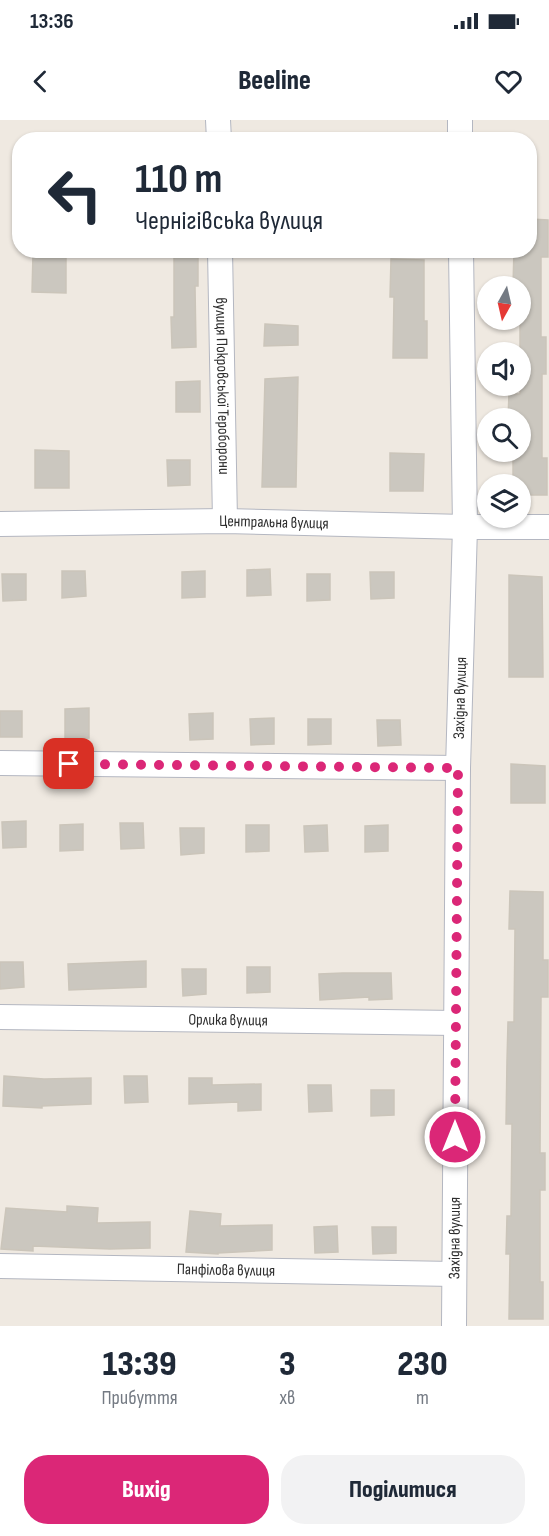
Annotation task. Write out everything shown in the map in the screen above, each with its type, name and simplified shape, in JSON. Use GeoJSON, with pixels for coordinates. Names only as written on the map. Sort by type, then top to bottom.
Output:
{"type":"FeatureCollection","features":[{"type":"Feature","properties":{"kind":"street","name":"вулиця Покровської Тероборони"},"geometry":{"type":"LineString","coordinates":[[220,258],[225,521]]}},
{"type":"Feature","properties":{"kind":"street","name":"Західна вулиця"},"geometry":{"type":"LineString","coordinates":[[454,1326],[458,768],[465,527],[461,258]]}},
{"type":"Feature","properties":{"kind":"street","name":"Центральна вулиця"},"geometry":{"type":"LineString","coordinates":[[0,524],[225,521],[549,527]]}},
{"type":"Feature","properties":{"kind":"street"},"geometry":{"type":"LineString","coordinates":[[0,763],[458,768]]}},
{"type":"Feature","properties":{"kind":"street","name":"Орлика вулиця"},"geometry":{"type":"LineString","coordinates":[[0,1017],[456,1023]]}},
{"type":"Feature","properties":{"kind":"street","name":"Панфілова вулиця"},"geometry":{"type":"LineString","coordinates":[[0,1266],[454,1274]]}},
{"type":"Feature","properties":{"kind":"building"},"geometry":{"type":"Polygon","coordinates":[[[537,219],[548,220],[548,257],[541,257],[541,337],[546,337],[546,374],[542,374],[542,458],[547,458],[547,495],[531,495],[531,474],[513,474],[513,462],[531,462],[531,408],[508,408],[509,396],[531,396],[531,342],[520,342],[520,330],[531,330],[531,276],[513,276],[514,258],[537,258],[537,219]]]}},
{"type":"Feature","properties":{"kind":"building"},"geometry":{"type":"Polygon","coordinates":[[[33,258],[66,258],[66,293],[32,292],[33,258]]]}},
{"type":"Feature","properties":{"kind":"building"},"geometry":{"type":"Polygon","coordinates":[[[174,258],[198,258],[198,286],[195,286],[196,347],[172,348],[171,317],[174,317],[174,258]]]}},
{"type":"Feature","properties":{"kind":"building"},"geometry":{"type":"Polygon","coordinates":[[[391,259],[424,260],[424,321],[427,321],[427,358],[393,358],[394,297],[390,297],[391,259]]]}},
{"type":"Feature","properties":{"kind":"building"},"geometry":{"type":"Polygon","coordinates":[[[265,324],[298,326],[298,345],[264,346],[265,324]]]}},
{"type":"Feature","properties":{"kind":"building"},"geometry":{"type":"Polygon","coordinates":[[[298,377],[296,487],[262,487],[265,379],[298,377]]]}},
{"type":"Feature","properties":{"kind":"building"},"geometry":{"type":"Polygon","coordinates":[[[200,381],[200,412],[176,412],[176,382],[200,381]]]}},
{"type":"Feature","properties":{"kind":"building"},"geometry":{"type":"Polygon","coordinates":[[[35,450],[69,451],[69,488],[35,488],[35,450]]]}},
{"type":"Feature","properties":{"kind":"building"},"geometry":{"type":"Polygon","coordinates":[[[390,453],[424,454],[423,491],[390,491],[390,453]]]}},
{"type":"Feature","properties":{"kind":"building"},"geometry":{"type":"Polygon","coordinates":[[[167,460],[190,460],[190,485],[168,486],[167,460]]]}},
{"type":"Feature","properties":{"kind":"building"},"geometry":{"type":"Polygon","coordinates":[[[270,569],[271,595],[247,596],[247,570],[270,569]]]}},
{"type":"Feature","properties":{"kind":"building"},"geometry":{"type":"Polygon","coordinates":[[[62,571],[85,571],[86,596],[62,598],[62,571]]]}},
{"type":"Feature","properties":{"kind":"building"},"geometry":{"type":"Polygon","coordinates":[[[205,571],[205,597],[182,598],[182,572],[205,571]]]}},
{"type":"Feature","properties":{"kind":"building"},"geometry":{"type":"Polygon","coordinates":[[[370,572],[394,572],[394,598],[371,599],[370,572]]]}},
{"type":"Feature","properties":{"kind":"building"},"geometry":{"type":"Polygon","coordinates":[[[2,574],[26,574],[26,600],[3,601],[2,574]]]}},
{"type":"Feature","properties":{"kind":"building"},"geometry":{"type":"Polygon","coordinates":[[[307,574],[330,574],[330,600],[307,601],[307,574]]]}},
{"type":"Feature","properties":{"kind":"building"},"geometry":{"type":"Polygon","coordinates":[[[509,575],[542,577],[543,677],[509,677],[509,575]]]}},
{"type":"Feature","properties":{"kind":"building"},"geometry":{"type":"Polygon","coordinates":[[[89,708],[89,738],[65,739],[65,709],[89,708]]]}},
{"type":"Feature","properties":{"kind":"building"},"geometry":{"type":"Polygon","coordinates":[[[0,711],[22,711],[22,737],[0,737],[0,711]]]}},
{"type":"Feature","properties":{"kind":"building"},"geometry":{"type":"Polygon","coordinates":[[[213,713],[213,739],[190,740],[189,714],[213,713]]]}},
{"type":"Feature","properties":{"kind":"building"},"geometry":{"type":"Polygon","coordinates":[[[274,718],[274,744],[251,745],[250,719],[274,718]]]}},
{"type":"Feature","properties":{"kind":"building"},"geometry":{"type":"Polygon","coordinates":[[[308,719],[331,719],[331,744],[308,745],[308,719]]]}},
{"type":"Feature","properties":{"kind":"building"},"geometry":{"type":"Polygon","coordinates":[[[377,720],[400,720],[401,745],[378,746],[377,720]]]}},
{"type":"Feature","properties":{"kind":"building"},"geometry":{"type":"Polygon","coordinates":[[[511,764],[545,766],[545,803],[511,803],[511,764]]]}},
{"type":"Feature","properties":{"kind":"building"},"geometry":{"type":"Polygon","coordinates":[[[26,821],[26,847],[3,848],[2,822],[26,821]]]}},
{"type":"Feature","properties":{"kind":"building"},"geometry":{"type":"Polygon","coordinates":[[[120,823],[143,823],[144,848],[121,849],[120,823]]]}},
{"type":"Feature","properties":{"kind":"building"},"geometry":{"type":"Polygon","coordinates":[[[83,824],[83,850],[60,851],[60,825],[83,824]]]}},
{"type":"Feature","properties":{"kind":"building"},"geometry":{"type":"Polygon","coordinates":[[[246,825],[269,825],[269,851],[246,852],[246,825]]]}},
{"type":"Feature","properties":{"kind":"building"},"geometry":{"type":"Polygon","coordinates":[[[327,825],[328,851],[305,852],[304,826],[327,825]]]}},
{"type":"Feature","properties":{"kind":"building"},"geometry":{"type":"Polygon","coordinates":[[[388,825],[388,851],[365,852],[365,826],[388,825]]]}},
{"type":"Feature","properties":{"kind":"building"},"geometry":{"type":"Polygon","coordinates":[[[180,828],[204,828],[204,853],[181,855],[180,828]]]}},
{"type":"Feature","properties":{"kind":"building"},"geometry":{"type":"Polygon","coordinates":[[[510,891],[543,892],[543,960],[548,960],[548,997],[541,997],[540,1153],[545,1153],[545,1190],[540,1190],[540,1282],[543,1282],[543,1319],[509,1319],[510,1254],[506,1254],[507,1216],[511,1216],[512,1124],[506,1124],[508,1022],[514,1022],[515,929],[509,929],[510,891]]]}},
{"type":"Feature","properties":{"kind":"building"},"geometry":{"type":"Polygon","coordinates":[[[146,961],[146,987],[69,990],[68,964],[146,961]]]}},
{"type":"Feature","properties":{"kind":"building"},"geometry":{"type":"Polygon","coordinates":[[[0,962],[23,962],[24,987],[0,989],[0,962]]]}},
{"type":"Feature","properties":{"kind":"building"},"geometry":{"type":"Polygon","coordinates":[[[247,967],[270,967],[270,992],[247,993],[247,967]]]}},
{"type":"Feature","properties":{"kind":"building"},"geometry":{"type":"Polygon","coordinates":[[[182,969],[206,969],[206,994],[183,996],[182,969]]]}},
{"type":"Feature","properties":{"kind":"building"},"geometry":{"type":"Polygon","coordinates":[[[391,973],[392,999],[369,1000],[369,997],[320,1000],[319,974],[391,973]]]}},
{"type":"Feature","properties":{"kind":"building"},"geometry":{"type":"Polygon","coordinates":[[[4,1076],[44,1079],[91,1078],[91,1104],[42,1106],[42,1108],[3,1106],[4,1076]]]}},
{"type":"Feature","properties":{"kind":"building"},"geometry":{"type":"Polygon","coordinates":[[[124,1076],[147,1076],[148,1102],[125,1103],[124,1076]]]}},
{"type":"Feature","properties":{"kind":"building"},"geometry":{"type":"Polygon","coordinates":[[[189,1078],[212,1078],[212,1085],[261,1084],[261,1110],[238,1111],[238,1102],[189,1104],[189,1078]]]}},
{"type":"Feature","properties":{"kind":"building"},"geometry":{"type":"Polygon","coordinates":[[[308,1085],[331,1085],[332,1111],[309,1112],[308,1085]]]}},
{"type":"Feature","properties":{"kind":"building"},"geometry":{"type":"Polygon","coordinates":[[[371,1090],[394,1090],[394,1115],[371,1116],[371,1090]]]}},
{"type":"Feature","properties":{"kind":"building"},"geometry":{"type":"Polygon","coordinates":[[[67,1206],[98,1208],[97,1223],[150,1222],[150,1248],[33,1246],[33,1251],[1,1249],[6,1208],[67,1212],[67,1206]]]}},
{"type":"Feature","properties":{"kind":"building"},"geometry":{"type":"Polygon","coordinates":[[[190,1211],[221,1214],[220,1226],[272,1225],[272,1250],[218,1254],[186,1252],[190,1211]]]}},
{"type":"Feature","properties":{"kind":"building"},"geometry":{"type":"Polygon","coordinates":[[[337,1226],[338,1252],[315,1253],[314,1227],[337,1226]]]}},
{"type":"Feature","properties":{"kind":"building"},"geometry":{"type":"Polygon","coordinates":[[[372,1227],[396,1227],[396,1253],[373,1254],[372,1227]]]}},
{"type":"Feature","properties":{"kind":"route"},"geometry":{"type":"LineString","coordinates":[[69,764],[458,768],[455,1137]]}}]}
